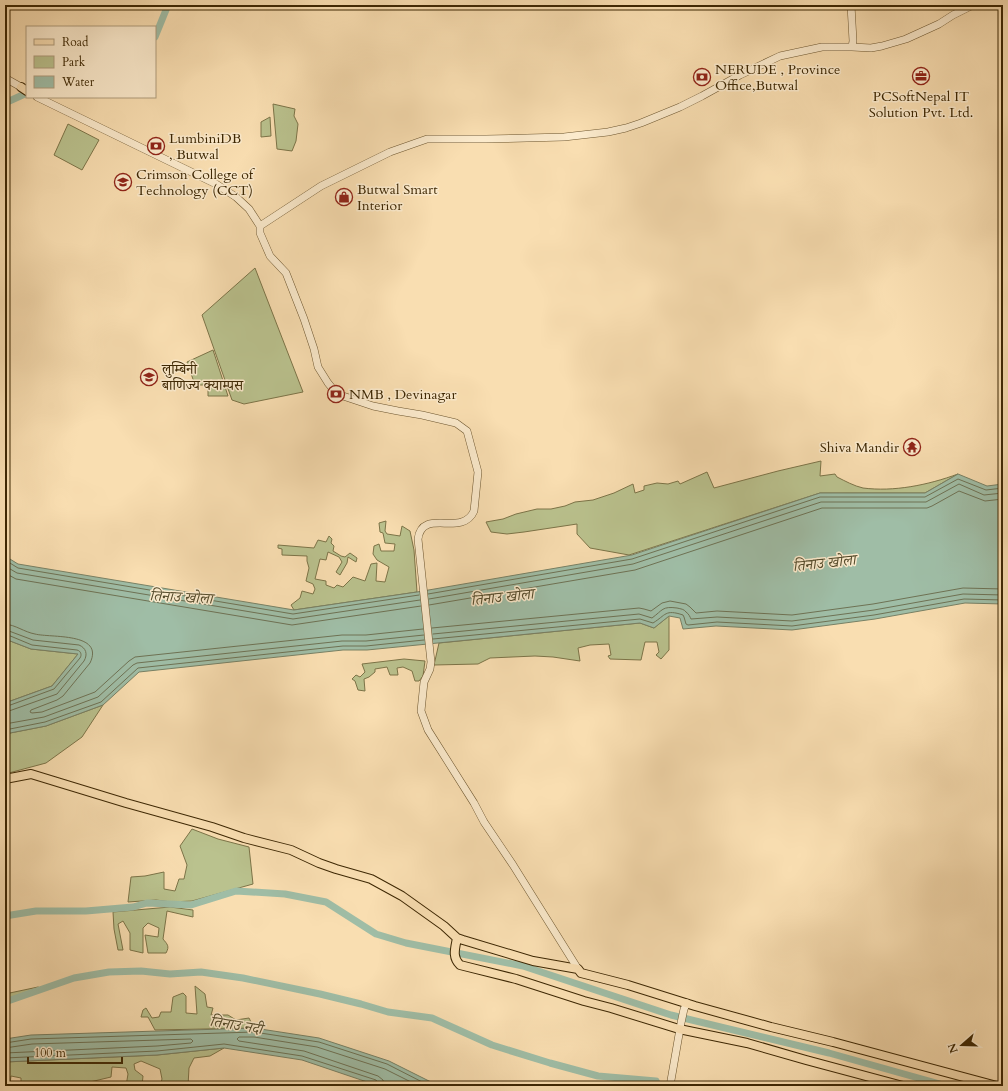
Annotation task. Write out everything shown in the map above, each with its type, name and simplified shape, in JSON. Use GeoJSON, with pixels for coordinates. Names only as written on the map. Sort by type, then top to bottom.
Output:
{"type":"FeatureCollection","features":[{"type":"Feature","properties":{"kind":"main road"},"geometry":{"type":"LineString","coordinates":[[5,779],[31,774],[126,804],[291,850],[319,863],[371,879],[402,896],[444,926],[457,938],[533,961],[578,968],[581,973],[628,985],[685,1006],[833,1042],[997,1086]]}},
{"type":"Feature","properties":{"kind":"main road"},"geometry":{"type":"LineString","coordinates":[[457,938],[455,953],[456,962],[460,966],[516,979],[584,1001],[746,1042],[808,1061],[903,1086]]}},
{"type":"Feature","properties":{"kind":"street"},"geometry":{"type":"LineString","coordinates":[[851,5],[852,47]]}},
{"type":"Feature","properties":{"kind":"street"},"geometry":{"type":"LineString","coordinates":[[260,226],[321,186],[390,152],[426,139],[564,137],[608,132],[626,128],[680,107],[740,75],[780,56],[822,47],[871,48],[906,39],[939,24],[973,5]]}},
{"type":"Feature","properties":{"kind":"street"},"geometry":{"type":"LineString","coordinates":[[5,78],[24,89]]}},
{"type":"Feature","properties":{"kind":"street"},"geometry":{"type":"LineString","coordinates":[[38,98],[216,184],[236,197],[249,209],[260,226],[260,233],[270,256],[286,273],[304,319],[318,367],[337,394],[373,406],[422,414],[456,423],[467,431],[478,472],[474,511],[472,516],[465,522],[428,525],[419,533],[418,539],[431,662],[430,670],[424,682],[421,711],[428,730],[474,803],[484,822],[578,968]]}},
{"type":"Feature","properties":{"kind":"street"},"geometry":{"type":"LineString","coordinates":[[670,1086],[680,1026],[685,1006]]}},
{"type":"Feature","properties":{"kind":"green space"},"geometry":{"type":"Polygon","coordinates":[[[273,104],[295,109],[294,116],[298,124],[296,141],[292,151],[277,149],[273,104]]]}},
{"type":"Feature","properties":{"kind":"green space"},"geometry":{"type":"Polygon","coordinates":[[[270,117],[271,136],[261,137],[261,122],[270,117]]]}},
{"type":"Feature","properties":{"kind":"green space"},"geometry":{"type":"Polygon","coordinates":[[[68,124],[99,140],[82,170],[54,155],[68,124]]]}},
{"type":"Feature","properties":{"kind":"green space"},"geometry":{"type":"Polygon","coordinates":[[[255,268],[303,392],[244,404],[232,400],[202,315],[255,268]]]}},
{"type":"Feature","properties":{"kind":"green space"},"geometry":{"type":"Polygon","coordinates":[[[213,350],[228,396],[208,396],[208,385],[195,385],[187,362],[213,350]]]}},
{"type":"Feature","properties":{"kind":"green space"},"geometry":{"type":"Polygon","coordinates":[[[821,461],[820,476],[835,474],[837,477],[853,485],[863,488],[887,489],[911,487],[958,474],[925,493],[820,493],[629,555],[590,548],[577,534],[577,524],[507,534],[491,532],[486,522],[503,519],[537,509],[551,509],[575,502],[593,500],[614,493],[633,484],[635,493],[644,490],[644,486],[657,483],[668,484],[678,481],[680,484],[707,472],[714,488],[821,461]]]}},
{"type":"Feature","properties":{"kind":"green space"},"geometry":{"type":"Polygon","coordinates":[[[386,521],[385,531],[387,534],[400,536],[402,526],[410,531],[414,550],[417,592],[294,610],[291,605],[300,598],[302,591],[313,594],[315,589],[313,584],[306,581],[309,568],[307,556],[282,555],[282,549],[278,548],[278,545],[314,548],[318,540],[326,542],[329,536],[332,539],[331,543],[334,546],[333,551],[345,557],[350,553],[357,558],[356,562],[348,557],[347,563],[340,575],[336,572],[342,562],[339,557],[328,552],[326,560],[320,559],[315,579],[326,581],[326,585],[334,588],[337,585],[343,587],[353,577],[365,581],[371,564],[377,563],[376,581],[385,582],[389,567],[377,560],[373,554],[374,546],[379,544],[381,551],[394,551],[395,544],[385,543],[383,533],[380,532],[379,523],[386,521]]]}},
{"type":"Feature","properties":{"kind":"green space"},"geometry":{"type":"Polygon","coordinates":[[[669,616],[669,650],[661,659],[656,655],[659,652],[657,642],[645,642],[641,660],[610,659],[608,656],[611,655],[609,644],[590,645],[578,648],[580,661],[535,656],[490,658],[478,664],[434,665],[439,643],[640,623],[654,628],[669,616]]]}},
{"type":"Feature","properties":{"kind":"green space"},"geometry":{"type":"Polygon","coordinates":[[[5,639],[31,649],[78,654],[52,686],[5,703],[5,639]]]}},
{"type":"Feature","properties":{"kind":"green space"},"geometry":{"type":"Polygon","coordinates":[[[404,659],[425,661],[423,676],[419,681],[415,681],[412,671],[403,667],[397,668],[398,675],[390,675],[387,667],[375,669],[375,672],[364,679],[365,691],[358,690],[355,681],[352,679],[356,675],[360,677],[365,672],[362,664],[404,659]]]}},
{"type":"Feature","properties":{"kind":"green space"},"geometry":{"type":"Polygon","coordinates":[[[103,705],[82,737],[46,763],[5,774],[5,734],[46,726],[103,705]]]}},
{"type":"Feature","properties":{"kind":"green space"},"geometry":{"type":"Polygon","coordinates":[[[192,829],[218,839],[249,847],[253,884],[192,901],[171,902],[156,900],[128,902],[131,877],[164,872],[164,889],[175,891],[179,879],[184,879],[187,865],[180,846],[192,829]]]}},
{"type":"Feature","properties":{"kind":"green space"},"geometry":{"type":"Polygon","coordinates":[[[170,907],[193,910],[193,917],[167,911],[163,939],[168,947],[166,953],[148,953],[145,935],[158,937],[159,928],[148,923],[143,928],[143,953],[130,950],[130,933],[123,921],[118,924],[123,950],[118,950],[114,929],[113,912],[170,907]]]}},
{"type":"Feature","properties":{"kind":"green space"},"geometry":{"type":"Polygon","coordinates":[[[195,986],[205,994],[207,1007],[213,1008],[211,1015],[228,1015],[236,1020],[249,1018],[254,1028],[155,1030],[148,1017],[141,1017],[143,1010],[146,1008],[152,1018],[159,1017],[161,1012],[171,1012],[173,997],[183,993],[186,996],[186,1013],[197,1014],[195,986]]]}},
{"type":"Feature","properties":{"kind":"green space"},"geometry":{"type":"Polygon","coordinates":[[[38,987],[41,988],[5,999],[5,994],[38,987]]]}},
{"type":"Feature","properties":{"kind":"green space"},"geometry":{"type":"Polygon","coordinates":[[[224,1048],[210,1056],[194,1058],[189,1068],[188,1086],[160,1086],[162,1079],[160,1069],[141,1061],[134,1064],[135,1070],[143,1076],[142,1086],[126,1086],[128,1074],[126,1068],[112,1067],[111,1077],[90,1082],[89,1086],[21,1086],[21,1078],[11,1076],[10,1084],[5,1083],[5,1062],[157,1055],[224,1048]]]}},
{"type":"Feature","properties":{"kind":"water","name":"तिनाउ खोला"},"geometry":{"type":"Polygon","coordinates":[[[958,474],[987,486],[1003,484],[1003,604],[965,603],[875,619],[792,630],[716,626],[683,629],[680,618],[669,616],[654,628],[640,623],[367,650],[343,650],[139,672],[103,705],[46,726],[5,734],[5,703],[52,686],[78,654],[31,649],[5,639],[5,556],[18,564],[294,610],[417,592],[632,555],[820,493],[925,493],[958,474]]]}},
{"type":"Feature","properties":{"kind":"water"},"geometry":{"type":"Polygon","coordinates":[[[254,1028],[319,1038],[389,1061],[439,1086],[379,1086],[302,1060],[224,1048],[157,1055],[5,1062],[5,1039],[31,1035],[254,1028]]]}},
{"type":"Feature","properties":{"kind":"waterway"},"geometry":{"type":"LineString","coordinates":[[156,35],[168,5]]}},
{"type":"Feature","properties":{"kind":"waterway"},"geometry":{"type":"LineString","coordinates":[[5,103],[26,93]]}},
{"type":"Feature","properties":{"kind":"waterway"},"geometry":{"type":"LineString","coordinates":[[5,916],[36,911],[86,911],[133,907],[147,903],[191,905],[236,891],[285,894],[326,902],[376,934],[406,943],[523,966],[671,1015],[829,1053],[947,1086]]}},
{"type":"Feature","properties":{"kind":"waterway"},"geometry":{"type":"LineString","coordinates":[[5,1002],[74,978],[109,972],[141,971],[170,974],[201,972],[243,978],[320,994],[388,1012],[432,1018],[492,1045],[550,1063],[598,1076],[656,1081]]}},
{"type":"Feature","properties":{"kind":"waterway"},"geometry":{"type":"LineString","coordinates":[[656,1081],[669,1084]]}},
{"type":"Feature","properties":{"kind":"waterway"},"geometry":{"type":"LineString","coordinates":[[673,1084],[683,1086]]}},
{"type":"Feature","properties":{"kind":"place","name":"PCSoftNepal IT Solution Pvt. Ltd."},"geometry":{"type":"Point","coordinates":[921,76]}},
{"type":"Feature","properties":{"kind":"place","name":"NERUDE , Province Office,Butwal"},"geometry":{"type":"Point","coordinates":[702,77]}},
{"type":"Feature","properties":{"kind":"place","name":"LumbiniDB , Butwal"},"geometry":{"type":"Point","coordinates":[156,146]}},
{"type":"Feature","properties":{"kind":"place","name":"Crimson College of Technology (CCT)"},"geometry":{"type":"Point","coordinates":[123,182]}},
{"type":"Feature","properties":{"kind":"place","name":"Butwal Smart Interior"},"geometry":{"type":"Point","coordinates":[344,197]}},
{"type":"Feature","properties":{"kind":"place","name":"लुम्बिनी बाणिज्य क्याम्पस"},"geometry":{"type":"Point","coordinates":[149,377]}},
{"type":"Feature","properties":{"kind":"place","name":"NMB , Devinagar"},"geometry":{"type":"Point","coordinates":[336,394]}},
{"type":"Feature","properties":{"kind":"place","name":"Shiva Mandir"},"geometry":{"type":"Point","coordinates":[912,447]}},
{"type":"Feature","properties":{"kind":"water label","name":"तिनाउ नदी"},"geometry":{"type":"Point","coordinates":[236,1025]}}]}
